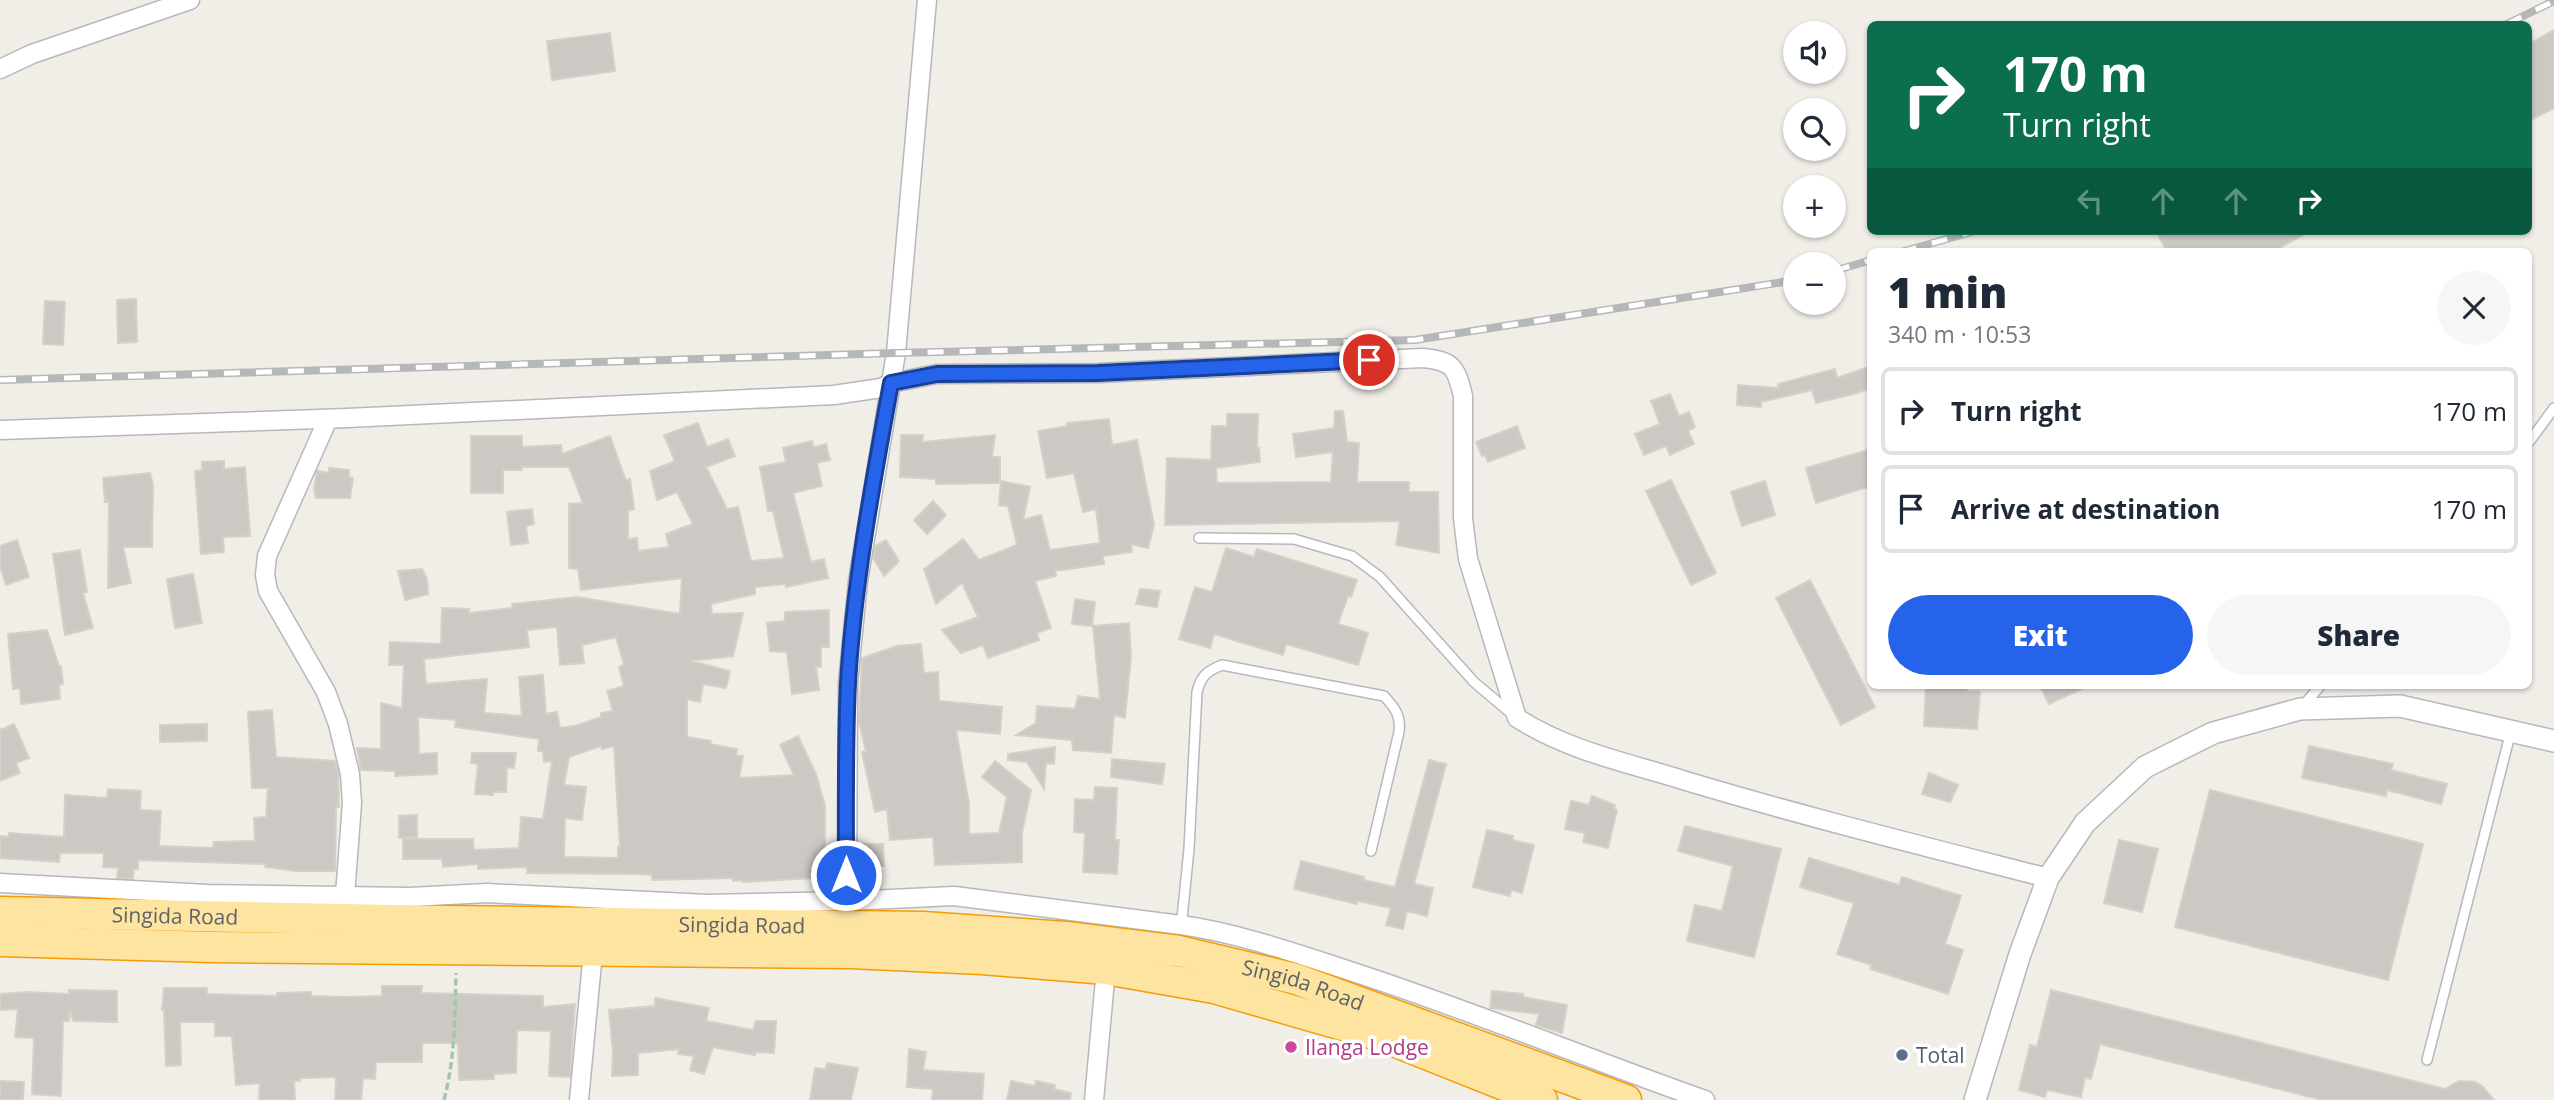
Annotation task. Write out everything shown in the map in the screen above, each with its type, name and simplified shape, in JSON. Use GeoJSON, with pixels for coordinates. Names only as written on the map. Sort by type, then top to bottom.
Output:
{"type":"FeatureCollection","features":[{"type":"Feature","properties":{"kind":"highway","name":"Singida Road"},"geometry":{"type":"LineString","coordinates":[[0,912],[445,921],[923,926],[1066,937],[1180,938],[1626,1100]]}},
{"type":"Feature","properties":{"kind":"highway","name":"Singida Road"},"geometry":{"type":"LineString","coordinates":[[0,941],[212,947],[850,953],[982,959],[1106,969],[1214,988],[1381,1036],[1542,1100]]}},
{"type":"Feature","properties":{"kind":"street"},"geometry":{"type":"LineString","coordinates":[[0,69],[32,54],[190,0]]}},
{"type":"Feature","properties":{"kind":"street"},"geometry":{"type":"LineString","coordinates":[[847,901],[848,683],[860,568],[891,383],[927,0]]}},
{"type":"Feature","properties":{"kind":"street"},"geometry":{"type":"LineString","coordinates":[[0,430],[328,419],[834,395],[881,388],[891,383],[937,374],[1098,373],[1423,358],[1442,360],[1451,366],[1460,380],[1463,396],[1463,518],[1468,559],[1517,718],[1538,732],[1591,752],[1814,819],[2048,878]]}},
{"type":"Feature","properties":{"kind":"street"},"geometry":{"type":"LineString","coordinates":[[328,419],[267,556],[265,575],[271,599],[327,692],[338,724],[349,774],[352,803],[345,895]]}},
{"type":"Feature","properties":{"kind":"street"},"geometry":{"type":"LineString","coordinates":[[1976,1100],[2020,954],[2048,878],[2085,823],[2145,767],[2213,733],[2300,709],[2400,706],[2554,741]]}},
{"type":"Feature","properties":{"kind":"street"},"geometry":{"type":"LineString","coordinates":[[0,883],[207,894],[410,897],[486,893],[707,904],[954,896],[1180,938],[1202,928],[1394,986],[1705,1100]]}},
{"type":"Feature","properties":{"kind":"street"},"geometry":{"type":"LineString","coordinates":[[579,1100],[593,952]]}},
{"type":"Feature","properties":{"kind":"street"},"geometry":{"type":"LineString","coordinates":[[1094,1100],[1106,969]]}},
{"type":"Feature","properties":{"kind":"lane"},"geometry":{"type":"LineString","coordinates":[[2532,438],[2554,408]]}},
{"type":"Feature","properties":{"kind":"lane"},"geometry":{"type":"LineString","coordinates":[[1199,538],[1294,539],[1352,556],[1380,577],[1474,682],[1517,718]]}},
{"type":"Feature","properties":{"kind":"lane"},"geometry":{"type":"LineString","coordinates":[[1180,938],[1189,849],[1197,692],[1200,679],[1208,671],[1222,665],[1384,696],[1395,708],[1401,719],[1399,732],[1371,851]]}},
{"type":"Feature","properties":{"kind":"lane"},"geometry":{"type":"LineString","coordinates":[[2300,709],[2317,689]]}},
{"type":"Feature","properties":{"kind":"lane"},"geometry":{"type":"LineString","coordinates":[[2427,1060],[2511,731]]}},
{"type":"Feature","properties":{"kind":"path"},"geometry":{"type":"LineString","coordinates":[[444,1100],[454,1044],[456,950]]}},
{"type":"Feature","properties":{"kind":"building"},"geometry":{"type":"Polygon","coordinates":[[[2554,30],[2554,108],[2532,119],[2532,42],[2554,30]]]}},
{"type":"Feature","properties":{"kind":"building"},"geometry":{"type":"Polygon","coordinates":[[[610,33],[615,71],[552,80],[547,41],[610,33]]]}},
{"type":"Feature","properties":{"kind":"building"},"geometry":{"type":"Polygon","coordinates":[[[2158,235],[2303,235],[2279,248],[2165,248],[2158,235]]]}},
{"type":"Feature","properties":{"kind":"building"},"geometry":{"type":"Polygon","coordinates":[[[136,299],[137,342],[118,343],[117,300],[136,299]]]}},
{"type":"Feature","properties":{"kind":"building"},"geometry":{"type":"Polygon","coordinates":[[[45,301],[65,302],[63,345],[43,344],[45,301]]]}},
{"type":"Feature","properties":{"kind":"building"},"geometry":{"type":"Polygon","coordinates":[[[1867,367],[1867,389],[1816,403],[1812,390],[1761,402],[1761,407],[1737,405],[1738,385],[1779,388],[1778,384],[1835,369],[1837,378],[1867,367]]]}},
{"type":"Feature","properties":{"kind":"building"},"geometry":{"type":"Polygon","coordinates":[[[1670,394],[1679,416],[1689,412],[1695,427],[1688,431],[1694,444],[1670,455],[1666,446],[1644,455],[1635,434],[1660,424],[1651,401],[1670,394]]]}},
{"type":"Feature","properties":{"kind":"building"},"geometry":{"type":"Polygon","coordinates":[[[1335,411],[1343,411],[1347,442],[1359,443],[1357,482],[1409,482],[1409,492],[1438,492],[1439,553],[1396,545],[1400,521],[1165,525],[1167,458],[1211,460],[1212,426],[1227,426],[1227,414],[1258,414],[1257,448],[1260,462],[1216,468],[1217,483],[1331,482],[1333,452],[1296,457],[1293,434],[1334,428],[1335,411]]]}},
{"type":"Feature","properties":{"kind":"building"},"geometry":{"type":"Polygon","coordinates":[[[1109,419],[1112,445],[1137,440],[1154,525],[1148,548],[1131,544],[1132,552],[1103,556],[1104,564],[1055,571],[1056,576],[1035,581],[1051,628],[1037,633],[1039,640],[988,658],[983,645],[961,653],[942,630],[978,617],[962,583],[936,604],[924,569],[963,539],[979,560],[1017,545],[1008,506],[999,505],[1001,481],[1030,487],[1023,520],[1041,515],[1050,550],[1100,543],[1096,509],[1083,512],[1074,473],[1047,478],[1038,431],[1068,426],[1067,423],[1109,419]]]}},
{"type":"Feature","properties":{"kind":"building"},"geometry":{"type":"Polygon","coordinates":[[[698,423],[707,447],[728,439],[735,456],[706,467],[727,509],[738,507],[751,561],[784,558],[773,511],[768,511],[760,467],[786,462],[783,448],[812,441],[814,447],[826,444],[830,460],[817,463],[822,486],[793,493],[811,562],[824,559],[828,578],[786,587],[786,584],[755,587],[755,594],[711,604],[712,614],[743,613],[733,656],[691,661],[730,671],[726,688],[703,684],[700,702],[687,699],[687,737],[737,749],[736,755],[743,756],[739,778],[794,775],[780,745],[798,736],[816,774],[825,806],[825,866],[812,865],[812,878],[743,882],[733,881],[733,878],[652,880],[652,875],[637,874],[527,873],[527,867],[478,869],[478,864],[443,867],[442,859],[403,859],[403,839],[473,839],[474,850],[519,848],[521,817],[543,819],[552,761],[544,762],[543,751],[538,751],[539,739],[455,727],[456,720],[418,717],[419,754],[437,753],[437,774],[395,776],[395,771],[361,770],[357,748],[381,749],[381,703],[402,708],[404,665],[389,665],[390,642],[441,644],[442,608],[469,609],[469,613],[513,608],[512,604],[577,597],[680,614],[682,578],[581,590],[578,569],[569,568],[569,504],[583,503],[569,467],[522,467],[522,470],[503,470],[503,493],[471,493],[471,436],[522,436],[522,447],[561,445],[562,454],[610,436],[626,481],[630,479],[634,509],[628,511],[628,539],[637,538],[638,551],[669,547],[666,534],[693,524],[677,492],[657,500],[650,471],[675,461],[664,435],[698,423]],[[557,627],[527,630],[529,647],[424,659],[426,684],[487,679],[484,713],[522,716],[519,677],[543,675],[546,714],[557,712],[560,728],[575,726],[601,717],[601,713],[613,711],[607,691],[624,686],[619,667],[624,665],[616,637],[582,645],[584,663],[560,665],[557,627]],[[601,746],[569,757],[564,785],[586,787],[582,820],[565,818],[564,857],[618,858],[620,847],[614,746],[602,749],[601,746]]]}},
{"type":"Feature","properties":{"kind":"building"},"geometry":{"type":"Polygon","coordinates":[[[1517,426],[1525,448],[1488,462],[1476,442],[1517,426]]]}},
{"type":"Feature","properties":{"kind":"building"},"geometry":{"type":"Polygon","coordinates":[[[901,435],[923,435],[922,442],[995,435],[992,457],[1000,457],[1000,483],[936,484],[936,479],[900,477],[901,435]]]}},
{"type":"Feature","properties":{"kind":"building"},"geometry":{"type":"Polygon","coordinates":[[[1867,450],[1867,487],[1816,503],[1806,468],[1867,450]]]}},
{"type":"Feature","properties":{"kind":"building"},"geometry":{"type":"Polygon","coordinates":[[[224,461],[224,469],[245,467],[250,536],[223,537],[224,552],[201,554],[195,471],[202,470],[202,462],[224,461]]]}},
{"type":"Feature","properties":{"kind":"building"},"geometry":{"type":"Polygon","coordinates":[[[329,468],[349,470],[349,477],[353,478],[350,498],[316,498],[314,489],[317,471],[329,473],[329,468]]]}},
{"type":"Feature","properties":{"kind":"building"},"geometry":{"type":"Polygon","coordinates":[[[150,473],[153,485],[152,547],[123,547],[131,583],[108,588],[109,502],[105,502],[103,478],[150,473]]]}},
{"type":"Feature","properties":{"kind":"building"},"geometry":{"type":"Polygon","coordinates":[[[1671,480],[1716,573],[1691,585],[1646,491],[1671,480]]]}},
{"type":"Feature","properties":{"kind":"building"},"geometry":{"type":"Polygon","coordinates":[[[1765,481],[1775,515],[1742,526],[1731,492],[1765,481]]]}},
{"type":"Feature","properties":{"kind":"building"},"geometry":{"type":"Polygon","coordinates":[[[933,501],[946,515],[927,534],[914,520],[933,501]]]}},
{"type":"Feature","properties":{"kind":"building"},"geometry":{"type":"Polygon","coordinates":[[[532,509],[534,524],[526,526],[528,543],[511,545],[507,512],[532,509]]]}},
{"type":"Feature","properties":{"kind":"building"},"geometry":{"type":"Polygon","coordinates":[[[17,540],[29,577],[6,585],[0,566],[0,546],[17,540]]]}},
{"type":"Feature","properties":{"kind":"building"},"geometry":{"type":"Polygon","coordinates":[[[886,540],[899,561],[884,576],[873,558],[875,546],[886,540]]]}},
{"type":"Feature","properties":{"kind":"building"},"geometry":{"type":"Polygon","coordinates":[[[1226,548],[1254,557],[1257,549],[1357,580],[1338,624],[1368,633],[1358,665],[1286,644],[1283,655],[1214,634],[1210,648],[1179,639],[1195,587],[1212,592],[1226,548]]]}},
{"type":"Feature","properties":{"kind":"building"},"geometry":{"type":"Polygon","coordinates":[[[80,550],[87,592],[83,593],[93,628],[65,635],[53,554],[80,550]]]}},
{"type":"Feature","properties":{"kind":"building"},"geometry":{"type":"Polygon","coordinates":[[[422,569],[427,579],[428,594],[405,600],[398,571],[422,569]]]}},
{"type":"Feature","properties":{"kind":"building"},"geometry":{"type":"Polygon","coordinates":[[[193,574],[202,623],[175,628],[167,579],[193,574]]]}},
{"type":"Feature","properties":{"kind":"building"},"geometry":{"type":"Polygon","coordinates":[[[1810,580],[1875,707],[1841,725],[1776,598],[1810,580]]]}},
{"type":"Feature","properties":{"kind":"building"},"geometry":{"type":"Polygon","coordinates":[[[1140,589],[1160,591],[1157,607],[1136,604],[1140,589]]]}},
{"type":"Feature","properties":{"kind":"building"},"geometry":{"type":"Polygon","coordinates":[[[1075,599],[1095,602],[1092,626],[1072,624],[1075,599]]]}},
{"type":"Feature","properties":{"kind":"building"},"geometry":{"type":"Polygon","coordinates":[[[829,610],[829,647],[821,647],[821,667],[816,667],[819,690],[792,694],[787,652],[770,651],[767,623],[785,621],[785,612],[829,610]]]}},
{"type":"Feature","properties":{"kind":"building"},"geometry":{"type":"Polygon","coordinates":[[[1129,623],[1131,656],[1125,718],[1114,715],[1111,753],[1073,750],[1072,740],[1016,735],[1036,723],[1037,706],[1075,709],[1078,696],[1100,699],[1093,626],[1129,623]]]}},
{"type":"Feature","properties":{"kind":"building"},"geometry":{"type":"Polygon","coordinates":[[[47,630],[61,666],[63,684],[59,685],[60,699],[21,704],[20,688],[13,689],[8,634],[47,630]]]}},
{"type":"Feature","properties":{"kind":"building"},"geometry":{"type":"Polygon","coordinates":[[[921,644],[924,673],[938,672],[939,701],[1002,707],[1000,734],[956,730],[969,804],[969,834],[999,833],[1007,797],[982,777],[995,761],[1031,790],[1022,833],[1022,862],[935,865],[933,837],[890,840],[887,809],[875,812],[862,752],[866,751],[859,722],[862,658],[897,646],[921,644]]]}},
{"type":"Feature","properties":{"kind":"building"},"geometry":{"type":"Polygon","coordinates":[[[1926,689],[1967,689],[1980,692],[1977,729],[1924,726],[1926,689]]]}},
{"type":"Feature","properties":{"kind":"building"},"geometry":{"type":"Polygon","coordinates":[[[2042,689],[2082,689],[2049,704],[2042,689]]]}},
{"type":"Feature","properties":{"kind":"building"},"geometry":{"type":"Polygon","coordinates":[[[272,710],[276,757],[335,761],[339,807],[336,807],[335,871],[296,871],[265,867],[266,864],[138,860],[138,869],[134,869],[133,879],[117,878],[118,868],[103,867],[104,853],[60,853],[59,862],[0,858],[0,836],[9,837],[9,833],[64,837],[65,795],[107,798],[108,789],[141,791],[140,810],[161,811],[159,846],[213,848],[214,842],[255,841],[254,818],[266,817],[268,788],[252,788],[248,712],[272,710]]]}},
{"type":"Feature","properties":{"kind":"building"},"geometry":{"type":"Polygon","coordinates":[[[14,724],[29,758],[16,763],[20,773],[0,781],[0,728],[1,730],[14,724]]]}},
{"type":"Feature","properties":{"kind":"building"},"geometry":{"type":"Polygon","coordinates":[[[207,724],[207,741],[160,742],[160,725],[207,724]]]}},
{"type":"Feature","properties":{"kind":"building"},"geometry":{"type":"Polygon","coordinates":[[[2309,746],[2393,764],[2391,770],[2447,784],[2441,804],[2387,790],[2386,796],[2302,778],[2309,746]]]}},
{"type":"Feature","properties":{"kind":"building"},"geometry":{"type":"Polygon","coordinates":[[[1055,747],[1054,764],[1046,763],[1044,789],[1027,762],[1008,760],[1008,754],[1055,747]]]}},
{"type":"Feature","properties":{"kind":"building"},"geometry":{"type":"Polygon","coordinates":[[[472,753],[516,753],[514,768],[507,767],[506,792],[493,792],[493,795],[475,794],[478,764],[471,763],[472,753]]]}},
{"type":"Feature","properties":{"kind":"building"},"geometry":{"type":"Polygon","coordinates":[[[1112,759],[1165,764],[1162,784],[1111,777],[1112,759]]]}},
{"type":"Feature","properties":{"kind":"building"},"geometry":{"type":"Polygon","coordinates":[[[1429,760],[1446,764],[1414,884],[1433,888],[1427,916],[1407,911],[1403,929],[1386,925],[1391,908],[1358,901],[1357,904],[1294,889],[1301,861],[1395,887],[1429,760]]]}},
{"type":"Feature","properties":{"kind":"building"},"geometry":{"type":"Polygon","coordinates":[[[1929,773],[1958,785],[1950,802],[1922,794],[1929,773]]]}},
{"type":"Feature","properties":{"kind":"building"},"geometry":{"type":"Polygon","coordinates":[[[1095,787],[1117,788],[1117,874],[1083,872],[1085,833],[1074,832],[1075,799],[1094,800],[1095,787]]]}},
{"type":"Feature","properties":{"kind":"building"},"geometry":{"type":"Polygon","coordinates":[[[2210,790],[2423,844],[2388,980],[2175,927],[2210,790]]]}},
{"type":"Feature","properties":{"kind":"building"},"geometry":{"type":"Polygon","coordinates":[[[1592,796],[1615,805],[1614,809],[1617,810],[1608,848],[1583,842],[1585,833],[1565,829],[1571,801],[1589,805],[1592,796]]]}},
{"type":"Feature","properties":{"kind":"building"},"geometry":{"type":"Polygon","coordinates":[[[417,815],[417,837],[399,838],[399,816],[417,815]]]}},
{"type":"Feature","properties":{"kind":"building"},"geometry":{"type":"Polygon","coordinates":[[[1685,826],[1781,849],[1754,957],[1687,941],[1695,905],[1722,911],[1733,866],[1678,851],[1685,826]]]}},
{"type":"Feature","properties":{"kind":"building"},"geometry":{"type":"Polygon","coordinates":[[[1487,830],[1513,836],[1512,840],[1534,845],[1522,893],[1511,890],[1510,896],[1473,887],[1487,830]]]}},
{"type":"Feature","properties":{"kind":"building"},"geometry":{"type":"Polygon","coordinates":[[[2119,840],[2158,849],[2142,912],[2104,903],[2119,840]]]}},
{"type":"Feature","properties":{"kind":"building"},"geometry":{"type":"Polygon","coordinates":[[[863,844],[883,844],[884,866],[863,866],[863,844]]]}},
{"type":"Feature","properties":{"kind":"building"},"geometry":{"type":"Polygon","coordinates":[[[1809,858],[1899,885],[1902,877],[1961,896],[1945,944],[1963,950],[1948,994],[1870,969],[1872,965],[1837,954],[1854,903],[1800,887],[1809,858]]]}},
{"type":"Feature","properties":{"kind":"building"},"geometry":{"type":"Polygon","coordinates":[[[382,986],[422,986],[421,993],[543,996],[543,1007],[575,1004],[570,1077],[549,1076],[551,1031],[517,1030],[516,1073],[494,1074],[494,1079],[459,1080],[458,1043],[422,1043],[422,1062],[376,1062],[375,1079],[363,1078],[361,1100],[335,1100],[336,1077],[300,1078],[300,1081],[294,1081],[295,1100],[259,1100],[260,1083],[236,1085],[232,1036],[215,1036],[215,1022],[180,1022],[181,1065],[166,1066],[162,1010],[164,988],[207,988],[207,994],[277,996],[277,993],[311,992],[311,996],[347,997],[382,996],[382,986]]]}},
{"type":"Feature","properties":{"kind":"building"},"geometry":{"type":"Polygon","coordinates":[[[69,990],[117,991],[117,1022],[73,1021],[70,1010],[69,1021],[63,1021],[61,1096],[32,1094],[34,1038],[15,1037],[18,1009],[0,1010],[0,994],[69,994],[69,990]]]}},
{"type":"Feature","properties":{"kind":"building"},"geometry":{"type":"Polygon","coordinates":[[[2051,990],[2445,1089],[2459,1081],[2476,1082],[2494,1100],[2322,1100],[2100,1044],[2091,1079],[2085,1077],[2081,1097],[2047,1090],[2045,1097],[2019,1090],[2030,1045],[2037,1047],[2051,990]]]}},
{"type":"Feature","properties":{"kind":"building"},"geometry":{"type":"Polygon","coordinates":[[[1492,991],[1523,994],[1523,997],[1567,1005],[1562,1033],[1536,1025],[1539,1014],[1490,1008],[1492,991]]]}},
{"type":"Feature","properties":{"kind":"building"},"geometry":{"type":"Polygon","coordinates":[[[655,998],[709,1008],[706,1021],[753,1030],[756,1021],[776,1021],[774,1053],[755,1052],[755,1055],[713,1047],[704,1074],[690,1070],[694,1056],[678,1054],[679,1049],[638,1053],[638,1075],[612,1076],[609,1010],[655,1006],[655,998]]]}},
{"type":"Feature","properties":{"kind":"building"},"geometry":{"type":"Polygon","coordinates":[[[909,1049],[926,1052],[923,1070],[984,1074],[982,1100],[932,1100],[933,1089],[907,1087],[909,1049]]]}},
{"type":"Feature","properties":{"kind":"building"},"geometry":{"type":"Polygon","coordinates":[[[827,1063],[858,1068],[851,1100],[810,1100],[815,1068],[826,1069],[827,1063]]]}},
{"type":"Feature","properties":{"kind":"building"},"geometry":{"type":"Polygon","coordinates":[[[0,1081],[24,1082],[23,1100],[0,1100],[0,1081]]]}},
{"type":"Feature","properties":{"kind":"building"},"geometry":{"type":"Polygon","coordinates":[[[1011,1081],[1035,1086],[1036,1081],[1055,1085],[1054,1089],[1071,1093],[1070,1100],[1007,1100],[1011,1081]]]}},
{"type":"Feature","properties":{"kind":"railway"},"geometry":{"type":"LineString","coordinates":[[2513,21],[2554,1]]}},
{"type":"Feature","properties":{"kind":"railway"},"geometry":{"type":"LineString","coordinates":[[1915,248],[1961,235]]}},
{"type":"Feature","properties":{"kind":"railway"},"geometry":{"type":"LineString","coordinates":[[1846,267],[1867,261]]}},
{"type":"Feature","properties":{"kind":"railway"},"geometry":{"type":"LineString","coordinates":[[0,380],[1415,340],[1783,282]]}},
{"type":"Feature","properties":{"kind":"place","name":"Ilanga Lodge"},"geometry":{"type":"Point","coordinates":[1291,1047]}},
{"type":"Feature","properties":{"kind":"place","name":"Total"},"geometry":{"type":"Point","coordinates":[1902,1055]}},
{"type":"Feature","properties":{"kind":"route"},"geometry":{"type":"LineString","coordinates":[[846,875],[848,683],[873,480],[891,383],[937,374],[1098,373],[1369,360]]}}]}
